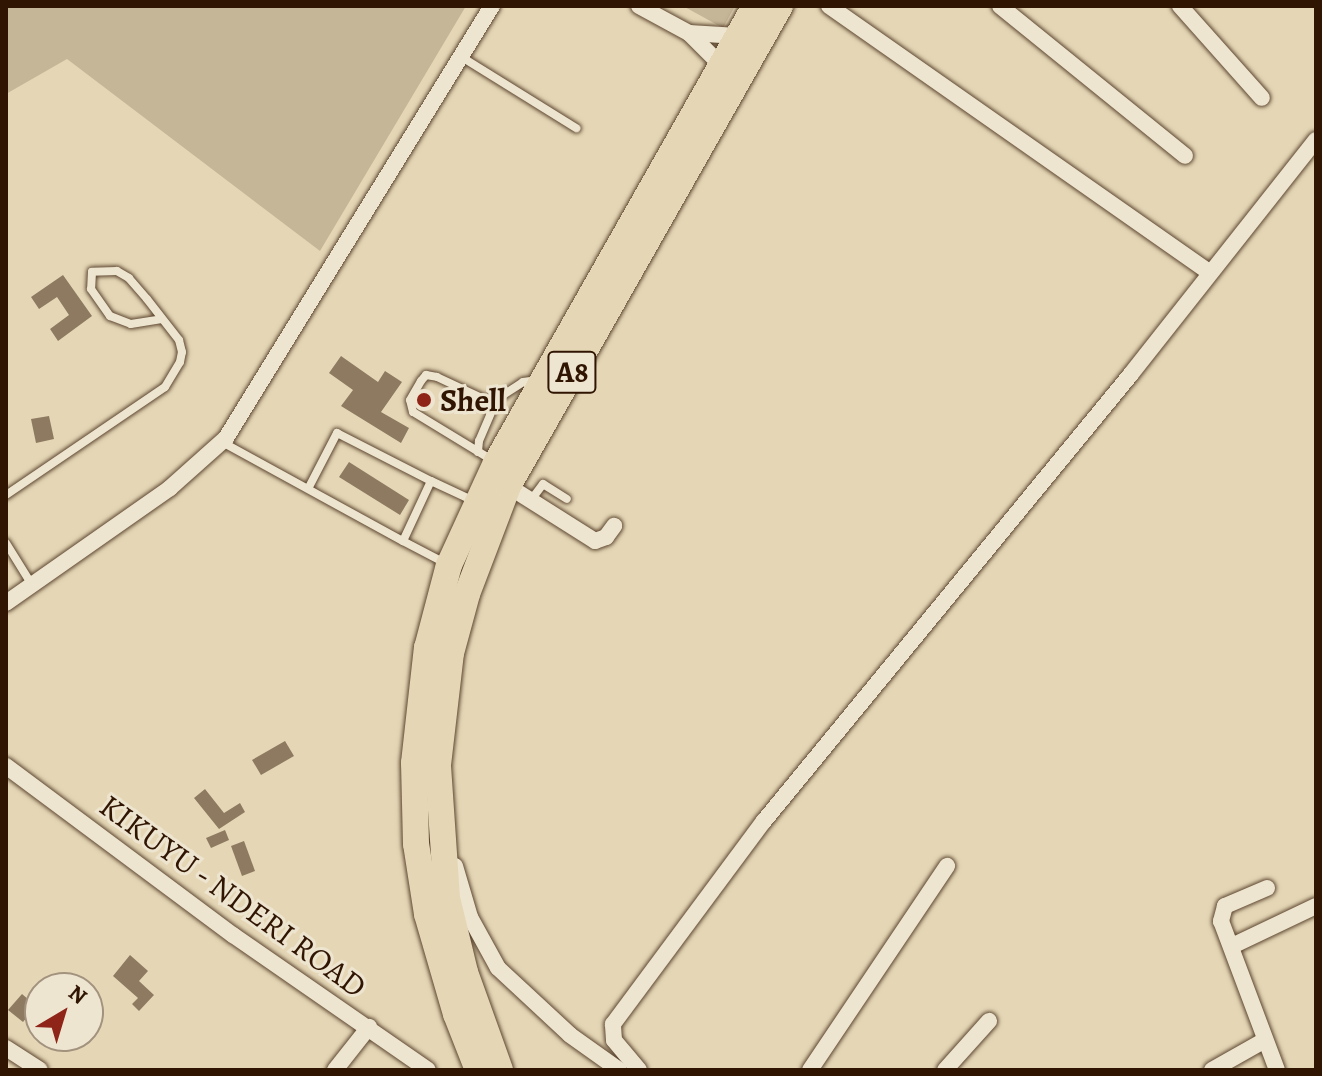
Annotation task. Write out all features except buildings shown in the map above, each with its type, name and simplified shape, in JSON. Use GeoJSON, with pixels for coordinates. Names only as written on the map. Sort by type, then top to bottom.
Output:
{"type":"FeatureCollection","features":[{"type":"Feature","properties":{"kind":"highway","name":"A8"},"geometry":{"type":"LineString","coordinates":[[478,1070],[456,1014],[427,914],[416,844],[414,763],[427,648],[449,565],[494,467],[540,380],[755,6]]}},
{"type":"Feature","properties":{"kind":"highway","name":"A8"},"geometry":{"type":"LineString","coordinates":[[500,1070],[465,972],[447,898],[438,765],[451,653],[494,467],[780,6]]}},
{"type":"Feature","properties":{"kind":"street"},"geometry":{"type":"LineString","coordinates":[[6,603],[170,488],[222,442],[247,410],[492,6]]}},
{"type":"Feature","properties":{"kind":"street"},"geometry":{"type":"LineString","coordinates":[[639,6],[689,33],[721,65]]}},
{"type":"Feature","properties":{"kind":"street"},"geometry":{"type":"LineString","coordinates":[[829,6],[1209,272]]}},
{"type":"Feature","properties":{"kind":"street"},"geometry":{"type":"LineString","coordinates":[[1000,6],[1185,156]]}},
{"type":"Feature","properties":{"kind":"street"},"geometry":{"type":"LineString","coordinates":[[1180,6],[1262,98]]}},
{"type":"Feature","properties":{"kind":"street"},"geometry":{"type":"LineString","coordinates":[[689,33],[738,36]]}},
{"type":"Feature","properties":{"kind":"street"},"geometry":{"type":"LineString","coordinates":[[639,1070],[614,1040],[613,1024],[764,821],[1103,408],[1316,140]]}},
{"type":"Feature","properties":{"kind":"street"},"geometry":{"type":"LineString","coordinates":[[494,467],[530,501],[595,541],[606,537],[614,526]]}},
{"type":"Feature","properties":{"kind":"street"},"geometry":{"type":"LineString","coordinates":[[438,765],[447,835],[461,891],[487,952],[513,986],[570,1035],[619,1070]]}},
{"type":"Feature","properties":{"kind":"street","name":"KIKUYU - NDERI ROAD"},"geometry":{"type":"LineString","coordinates":[[6,766],[233,935],[428,1070]]}},
{"type":"Feature","properties":{"kind":"street"},"geometry":{"type":"LineString","coordinates":[[810,1070],[947,866]]}},
{"type":"Feature","properties":{"kind":"street"},"geometry":{"type":"LineString","coordinates":[[1267,888],[1225,906],[1221,921],[1277,1070]]}},
{"type":"Feature","properties":{"kind":"street"},"geometry":{"type":"LineString","coordinates":[[1232,946],[1316,906]]}},
{"type":"Feature","properties":{"kind":"street"},"geometry":{"type":"LineString","coordinates":[[945,1070],[989,1021]]}},
{"type":"Feature","properties":{"kind":"street"},"geometry":{"type":"LineString","coordinates":[[335,1070],[369,1027]]}},
{"type":"Feature","properties":{"kind":"street"},"geometry":{"type":"LineString","coordinates":[[1212,1070],[1265,1040]]}},
{"type":"Feature","properties":{"kind":"street"},"geometry":{"type":"LineString","coordinates":[[6,1048],[40,1070]]}},
{"type":"Feature","properties":{"kind":"lane"},"geometry":{"type":"LineString","coordinates":[[459,56],[576,128]]}},
{"type":"Feature","properties":{"kind":"lane"},"geometry":{"type":"LineString","coordinates":[[6,495],[165,387],[175,375],[182,352],[179,340],[162,319],[124,273],[92,272],[91,289],[110,316],[131,324],[162,319]]}},
{"type":"Feature","properties":{"kind":"lane"},"geometry":{"type":"LineString","coordinates":[[494,467],[419,418],[409,406],[410,400],[426,375],[450,381],[484,399],[497,399],[523,382],[540,380]]}},
{"type":"Feature","properties":{"kind":"lane"},"geometry":{"type":"LineString","coordinates":[[494,467],[479,441],[497,399]]}},
{"type":"Feature","properties":{"kind":"lane"},"geometry":{"type":"LineString","coordinates":[[309,487],[337,433],[477,503]]}},
{"type":"Feature","properties":{"kind":"lane"},"geometry":{"type":"LineString","coordinates":[[222,442],[449,565]]}},
{"type":"Feature","properties":{"kind":"lane"},"geometry":{"type":"LineString","coordinates":[[403,541],[431,481]]}},
{"type":"Feature","properties":{"kind":"lane"},"geometry":{"type":"LineString","coordinates":[[530,501],[543,484],[567,499]]}},
{"type":"Feature","properties":{"kind":"lane"},"geometry":{"type":"LineString","coordinates":[[6,543],[32,585]]}},
{"type":"Feature","properties":{"kind":"shaded area"},"geometry":{"type":"Polygon","coordinates":[[[6,6],[466,6],[320,251],[67,59],[6,94],[6,6]]]}},
{"type":"Feature","properties":{"kind":"shaded area"},"geometry":{"type":"Polygon","coordinates":[[[683,6],[735,6],[723,28],[683,6]]]}},
{"type":"Feature","properties":{"kind":"place","name":"Shell"},"geometry":{"type":"Point","coordinates":[424,400]}}]}
